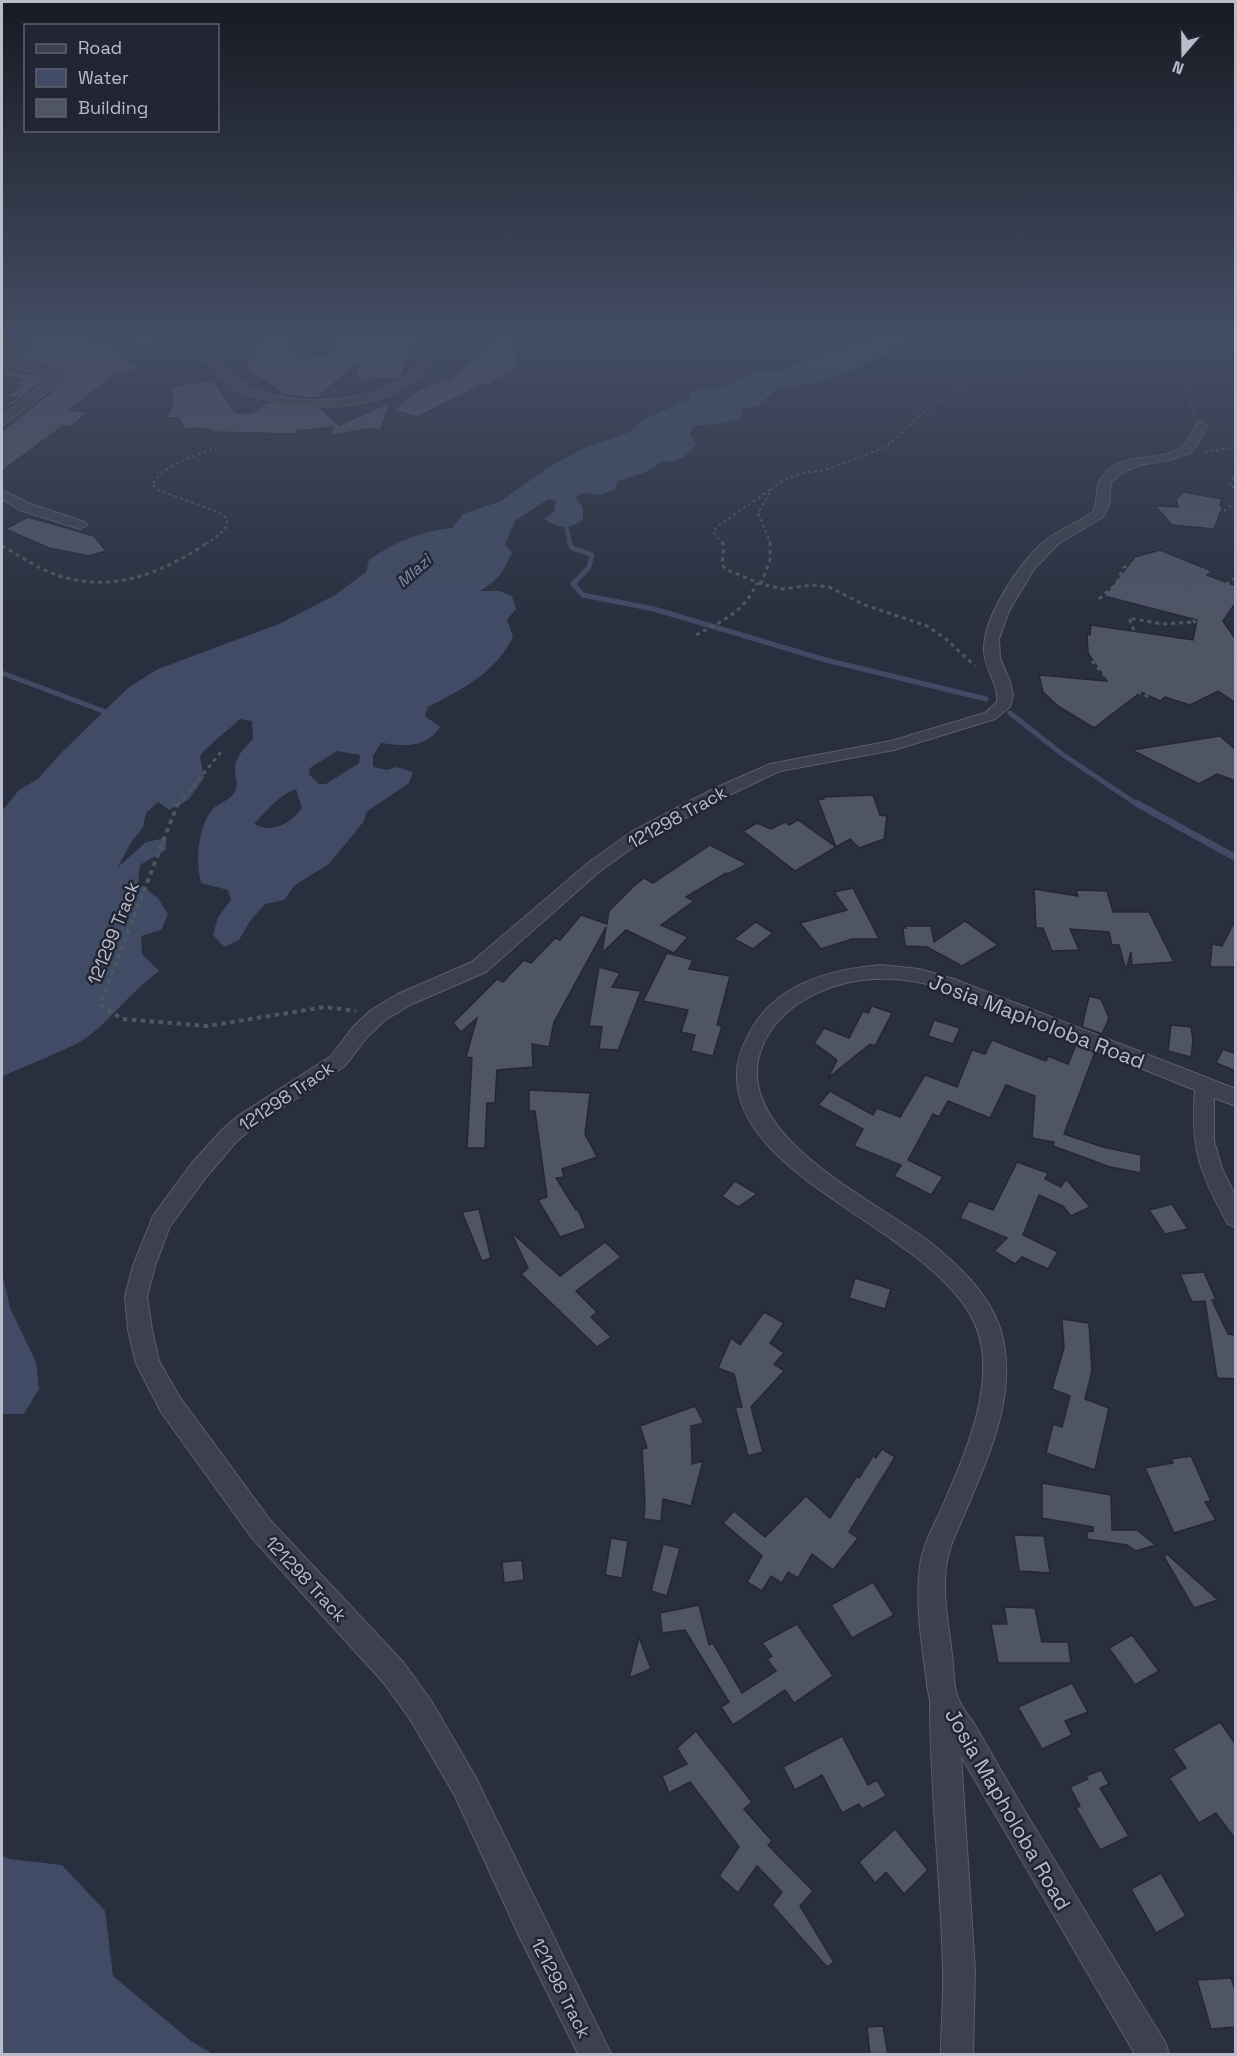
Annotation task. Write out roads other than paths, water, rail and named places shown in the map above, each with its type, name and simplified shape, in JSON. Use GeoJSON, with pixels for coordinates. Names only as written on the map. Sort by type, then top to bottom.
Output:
{"type":"FeatureCollection","features":[{"type":"Feature","properties":{"kind":"street","name":"121298 Track"},"geometry":{"type":"LineString","coordinates":[[595,2055],[532,1929],[465,1786],[420,1709],[393,1672],[261,1529],[170,1404],[148,1363],[140,1330],[136,1296],[144,1266],[161,1222],[199,1170],[229,1136],[245,1122],[338,1061],[360,1032],[378,1015],[405,999],[479,967],[612,854],[639,835],[718,793],[777,767],[894,745],[990,716],[998,711],[1005,704],[1005,684],[993,660],[992,638],[998,616],[1032,565],[1046,547],[1098,514],[1103,506],[1103,489],[1107,479],[1135,462],[1185,451],[1193,443],[1199,431]]}},
{"type":"Feature","properties":{"kind":"street"},"geometry":{"type":"LineString","coordinates":[[2,494],[25,507],[80,525]]}},
{"type":"Feature","properties":{"kind":"street","name":"Josia Mapholoba Road"},"geometry":{"type":"LineString","coordinates":[[1153,2055],[943,1698],[933,1608],[934,1556],[970,1471],[991,1407],[995,1387],[995,1360],[988,1326],[962,1287],[932,1256],[814,1172],[785,1148],[765,1127],[751,1104],[747,1092],[746,1064],[763,1022],[776,1009],[825,982],[873,974],[904,973],[961,989],[1236,1098]]}},
{"type":"Feature","properties":{"kind":"street"},"geometry":{"type":"LineString","coordinates":[[1205,1086],[1201,1123],[1204,1150],[1210,1170],[1236,1218]]}},
{"type":"Feature","properties":{"kind":"street"},"geometry":{"type":"LineString","coordinates":[[943,1698],[959,1971],[957,2055]]}},
{"type":"Feature","properties":{"kind":"water","name":"Mlazi"},"geometry":{"type":"Polygon","coordinates":[[[691,431],[690,435],[696,444],[682,458],[669,462],[663,461],[644,473],[617,481],[615,490],[601,495],[584,493],[575,497],[583,508],[583,520],[578,523],[564,527],[554,525],[544,519],[554,512],[556,500],[548,499],[515,521],[505,545],[512,552],[506,566],[492,583],[480,591],[499,591],[512,596],[516,609],[507,620],[513,637],[497,661],[477,679],[428,707],[425,716],[440,727],[434,734],[421,743],[398,745],[381,743],[373,756],[373,767],[387,770],[397,767],[413,772],[409,783],[366,812],[364,821],[329,864],[295,885],[284,900],[265,904],[250,921],[239,940],[224,947],[213,935],[218,917],[231,900],[228,890],[201,883],[198,854],[199,843],[209,814],[234,793],[237,784],[236,761],[253,739],[252,721],[240,719],[200,756],[204,778],[188,800],[169,810],[158,802],[146,813],[143,827],[130,844],[118,867],[146,842],[166,838],[166,850],[140,865],[138,883],[158,898],[168,914],[161,930],[141,936],[142,954],[159,971],[83,1040],[2,1077],[2,811],[19,790],[38,779],[59,755],[129,687],[158,669],[279,624],[335,595],[366,572],[369,560],[388,548],[409,538],[452,528],[463,514],[501,501],[549,467],[586,447],[630,432],[691,431]],[[337,751],[310,768],[309,774],[319,784],[326,784],[359,763],[360,755],[337,751]],[[296,789],[278,799],[254,824],[267,828],[280,826],[292,819],[302,808],[296,789]]]}},
{"type":"Feature","properties":{"kind":"water"},"geometry":{"type":"Polygon","coordinates":[[[2,1272],[10,1308],[36,1362],[39,1389],[24,1414],[2,1414],[2,1272]]]}},
{"type":"Feature","properties":{"kind":"water"},"geometry":{"type":"Polygon","coordinates":[[[2,1856],[9,1859],[62,1865],[105,1911],[113,1976],[192,2042],[213,2054],[2,2054],[2,1856]]]}},
{"type":"Feature","properties":{"kind":"waterway"},"geometry":{"type":"LineString","coordinates":[[565,519],[570,544]]}},
{"type":"Feature","properties":{"kind":"waterway"},"geometry":{"type":"LineString","coordinates":[[570,544],[572,548],[592,555],[589,567],[573,584],[583,595],[654,609],[826,660],[986,699]]}},
{"type":"Feature","properties":{"kind":"waterway"},"geometry":{"type":"LineString","coordinates":[[2,673],[111,714]]}},
{"type":"Feature","properties":{"kind":"waterway"},"geometry":{"type":"LineString","coordinates":[[1010,713],[1062,754],[1138,805]]}},
{"type":"Feature","properties":{"kind":"waterway"},"geometry":{"type":"LineString","coordinates":[[1136,803],[1236,858]]}}]}
